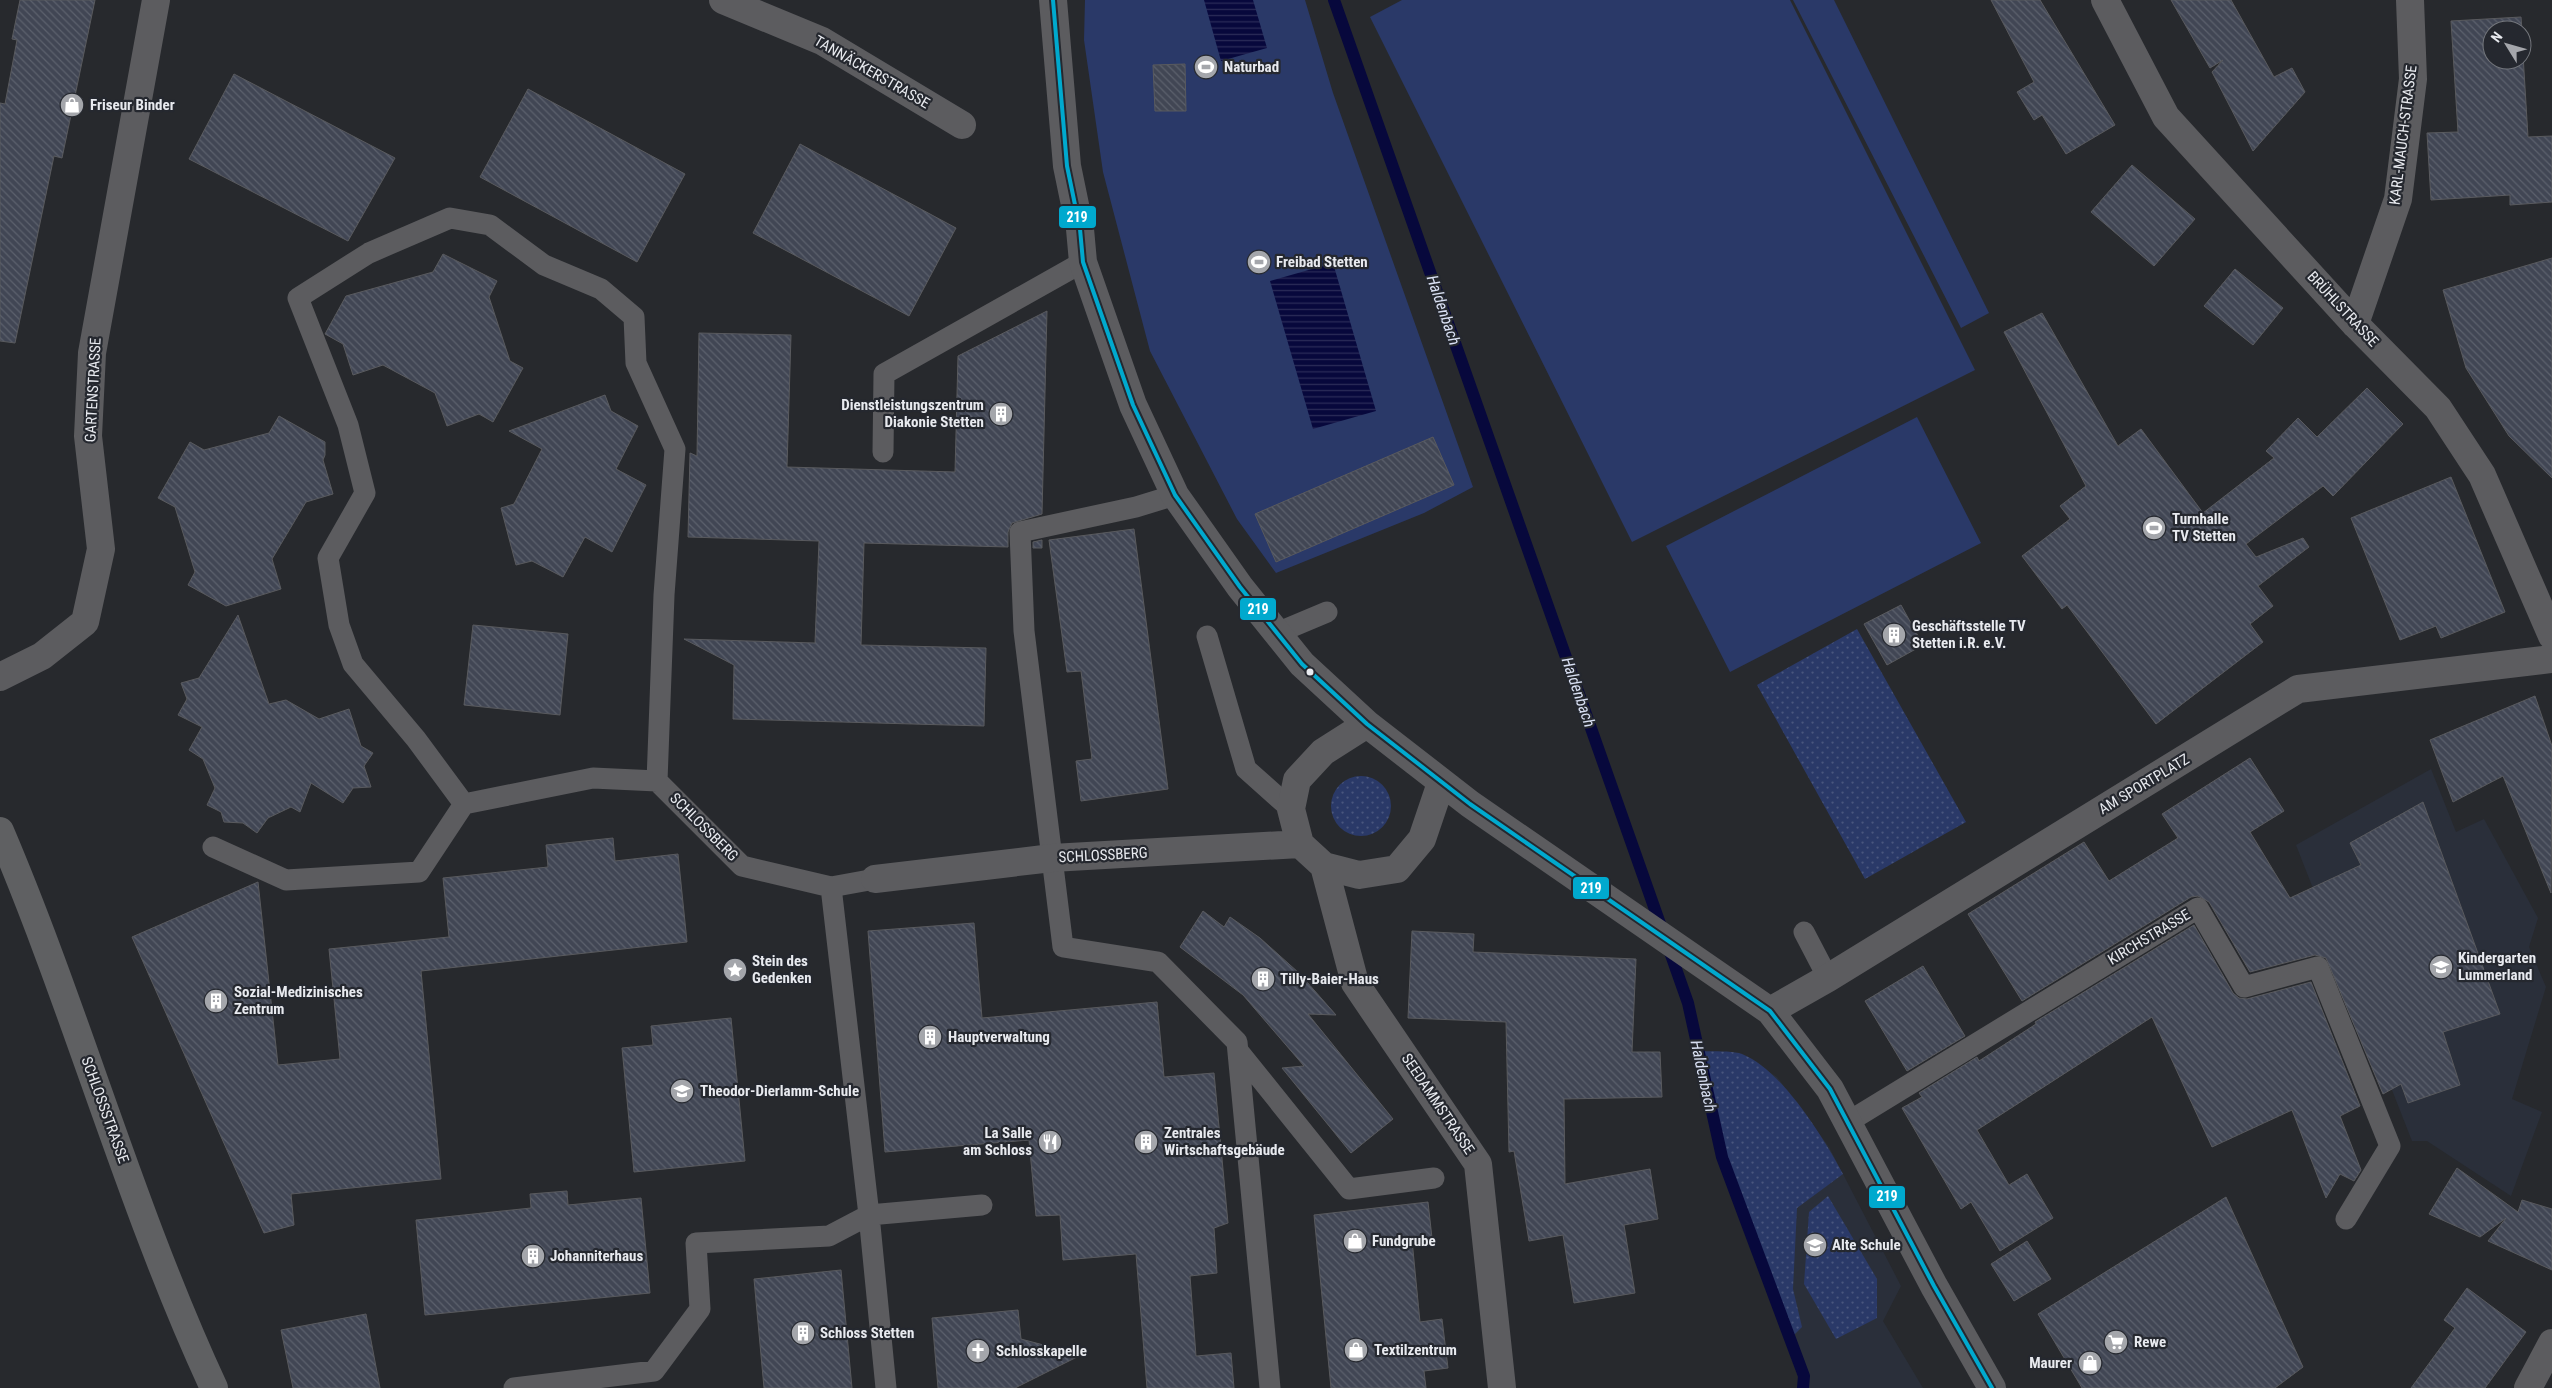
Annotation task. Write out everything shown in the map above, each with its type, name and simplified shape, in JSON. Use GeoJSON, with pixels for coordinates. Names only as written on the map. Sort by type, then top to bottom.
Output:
{"type":"FeatureCollection","features":[{"type":"Feature","properties":{"kind":"main road","name":"SCHLOSSSTRASSE"},"geometry":{"type":"LineString","coordinates":[[0,831],[33,912],[125,1168],[174,1296],[214,1388]]}},
{"type":"Feature","properties":{"kind":"street","name":"GARTENSTRASSE"},"geometry":{"type":"LineString","coordinates":[[0,677],[42,656],[85,622],[101,549],[88,436],[92,353],[156,0]]}},
{"type":"Feature","properties":{"kind":"street","name":"TANNÄCKERSTRASSE"},"geometry":{"type":"LineString","coordinates":[[723,0],[822,41],[962,125]]}},
{"type":"Feature","properties":{"kind":"street"},"geometry":{"type":"LineString","coordinates":[[1053,0],[1067,166],[1080,229],[1084,262],[1133,405],[1175,494],[1240,587],[1277,633],[1316,677],[1367,724],[1441,783],[1770,1011],[1830,1089],[1934,1286],[1992,1388]]}},
{"type":"Feature","properties":{"kind":"street","name":"BRÜHLSTRASSE"},"geometry":{"type":"LineString","coordinates":[[2105,0],[2166,117],[2355,324],[2438,408],[2482,475],[2552,636]]}},
{"type":"Feature","properties":{"kind":"street","name":"KARL-MAUCH-STRASSE"},"geometry":{"type":"LineString","coordinates":[[2355,324],[2398,199],[2412,79],[2410,0]]}},
{"type":"Feature","properties":{"kind":"street","name":"AM SPORTPLATZ"},"geometry":{"type":"LineString","coordinates":[[1770,1011],[1828,978],[2298,689],[2552,659]]}},
{"type":"Feature","properties":{"kind":"street"},"geometry":{"type":"LineString","coordinates":[[1367,724],[1323,752],[1297,780],[1291,809],[1300,844],[1324,866],[1359,875],[1397,869],[1422,839],[1441,783]]}},
{"type":"Feature","properties":{"kind":"street","name":"SCHLOSSBERG"},"geometry":{"type":"LineString","coordinates":[[875,879],[1052,858],[1300,844]]}},
{"type":"Feature","properties":{"kind":"street","name":"SEEDAMMSTRASSE"},"geometry":{"type":"LineString","coordinates":[[1324,866],[1355,983],[1478,1164],[1502,1388]]}},
{"type":"Feature","properties":{"kind":"street"},"geometry":{"type":"LineString","coordinates":[[2528,1388],[2552,1344]]}},
{"type":"Feature","properties":{"kind":"lane"},"geometry":{"type":"LineString","coordinates":[[213,848],[286,880],[419,872],[464,804],[416,739],[352,664],[339,625],[328,558],[365,493],[348,425],[298,298],[368,253],[450,218],[490,225],[544,265],[602,289],[634,317],[636,363],[675,449],[664,595],[657,781]]}},
{"type":"Feature","properties":{"kind":"lane"},"geometry":{"type":"LineString","coordinates":[[883,452],[884,374],[1084,262]]}},
{"type":"Feature","properties":{"kind":"lane"},"geometry":{"type":"LineString","coordinates":[[1175,494],[1136,507],[1020,532],[1024,631],[1063,946],[1158,962],[1238,1042],[1270,1388]]}},
{"type":"Feature","properties":{"kind":"lane"},"geometry":{"type":"LineString","coordinates":[[1277,633],[1327,612]]}},
{"type":"Feature","properties":{"kind":"lane"},"geometry":{"type":"LineString","coordinates":[[1207,636],[1246,769],[1291,809]]}},
{"type":"Feature","properties":{"kind":"lane","name":"SCHLOSSBERG"},"geometry":{"type":"LineString","coordinates":[[464,804],[592,778],[657,781],[742,866],[831,887],[875,879]]}},
{"type":"Feature","properties":{"kind":"lane"},"geometry":{"type":"LineString","coordinates":[[831,887],[869,1215],[886,1388]]}},
{"type":"Feature","properties":{"kind":"lane","name":"KIRCHSTRASSE"},"geometry":{"type":"LineString","coordinates":[[1848,1122],[2198,908],[2244,987],[2318,967],[2390,1146],[2346,1219]]}},
{"type":"Feature","properties":{"kind":"lane"},"geometry":{"type":"LineString","coordinates":[[1804,932],[1828,978]]}},
{"type":"Feature","properties":{"kind":"lane"},"geometry":{"type":"LineString","coordinates":[[1239,1052],[1349,1189],[1434,1178]]}},
{"type":"Feature","properties":{"kind":"lane"},"geometry":{"type":"LineString","coordinates":[[514,1388],[654,1371],[700,1309],[696,1243],[828,1236],[869,1215],[982,1206]]}},
{"type":"Feature","properties":{"kind":"shaded area","name":"Freibad Stetten"},"geometry":{"type":"Polygon","coordinates":[[[1085,0],[1305,0],[1333,93],[1473,487],[1424,513],[1276,573],[1237,519],[1150,351],[1103,172],[1084,40],[1085,0]]]}},
{"type":"Feature","properties":{"kind":"shaded area"},"geometry":{"type":"Polygon","coordinates":[[[1204,0],[1253,0],[1267,48],[1221,61],[1204,0]]]}},
{"type":"Feature","properties":{"kind":"shaded area"},"geometry":{"type":"Polygon","coordinates":[[[1402,0],[1790,0],[1975,370],[1632,542],[1370,17],[1402,0]]]}},
{"type":"Feature","properties":{"kind":"shaded area"},"geometry":{"type":"Polygon","coordinates":[[[1793,0],[1834,0],[1989,313],[1961,328],[1793,0]]]}},
{"type":"Feature","properties":{"kind":"shaded area"},"geometry":{"type":"Polygon","coordinates":[[[1333,263],[1376,411],[1313,429],[1270,281],[1333,263]]]}},
{"type":"Feature","properties":{"kind":"shaded area"},"geometry":{"type":"Polygon","coordinates":[[[1917,417],[1981,543],[1730,672],[1666,546],[1917,417]]]}},
{"type":"Feature","properties":{"kind":"shaded area"},"geometry":{"type":"Polygon","coordinates":[[[1857,629],[1966,822],[1865,879],[1757,685],[1857,629]]]}},
{"type":"Feature","properties":{"kind":"shaded area","name":"Kindergarten Lummerland"},"geometry":{"type":"Polygon","coordinates":[[[2431,769],[2456,832],[2484,819],[2538,918],[2529,947],[2546,987],[2512,1099],[2542,1112],[2511,1196],[2427,1141],[2412,1141],[2296,845],[2431,769]]]}},
{"type":"Feature","properties":{"kind":"shaded area"},"geometry":{"type":"Polygon","coordinates":[[[1361,776],[1378,781],[1386,789],[1391,806],[1386,823],[1378,831],[1361,836],[1344,831],[1336,823],[1331,806],[1336,789],[1344,781],[1361,776]]]}},
{"type":"Feature","properties":{"kind":"shaded area","name":"Alte Schule"},"geometry":{"type":"Polygon","coordinates":[[[1692,1051],[1741,1054],[1777,1077],[1829,1147],[1901,1286],[1883,1321],[1923,1388],[1798,1388],[1798,1377],[1720,1162],[1692,1051]]]}},
{"type":"Feature","properties":{"kind":"shaded area"},"geometry":{"type":"Polygon","coordinates":[[[1692,1051],[1742,1054],[1757,1062],[1772,1074],[1813,1124],[1843,1174],[1797,1208],[1793,1289],[1802,1327],[1786,1343],[1736,1204],[1692,1051]]]}},
{"type":"Feature","properties":{"kind":"shaded area"},"geometry":{"type":"Polygon","coordinates":[[[1828,1196],[1877,1279],[1877,1318],[1836,1339],[1804,1284],[1809,1212],[1828,1196]]]}},
{"type":"Feature","properties":{"kind":"building"},"geometry":{"type":"Polygon","coordinates":[[[20,0],[95,0],[62,158],[54,156],[15,343],[0,341],[0,103],[5,104],[17,40],[12,39],[20,0]]]}},
{"type":"Feature","properties":{"kind":"building"},"geometry":{"type":"Polygon","coordinates":[[[1991,0],[2040,0],[2115,125],[2066,154],[2042,115],[2034,120],[2017,92],[2034,82],[1991,0]]]}},
{"type":"Feature","properties":{"kind":"building"},"geometry":{"type":"Polygon","coordinates":[[[2171,0],[2231,0],[2274,77],[2292,68],[2305,92],[2253,151],[2212,72],[2223,60],[2210,68],[2171,0]]]}},
{"type":"Feature","properties":{"kind":"building"},"geometry":{"type":"Polygon","coordinates":[[[2521,17],[2521,20],[2482,20],[2482,70],[2524,70],[2528,137],[2552,136],[2552,202],[2510,205],[2510,195],[2431,200],[2427,133],[2458,132],[2451,21],[2521,17]]]}},
{"type":"Feature","properties":{"kind":"building"},"geometry":{"type":"Polygon","coordinates":[[[1185,64],[1186,111],[1155,111],[1153,65],[1185,64]]]}},
{"type":"Feature","properties":{"kind":"building"},"geometry":{"type":"Polygon","coordinates":[[[234,74],[395,158],[348,241],[189,159],[234,74]]]}},
{"type":"Feature","properties":{"kind":"building"},"geometry":{"type":"Polygon","coordinates":[[[528,89],[685,174],[637,262],[480,177],[528,89]]]}},
{"type":"Feature","properties":{"kind":"building"},"geometry":{"type":"Polygon","coordinates":[[[800,144],[956,228],[909,316],[753,233],[800,144]]]}},
{"type":"Feature","properties":{"kind":"building"},"geometry":{"type":"Polygon","coordinates":[[[2132,165],[2195,219],[2154,266],[2091,212],[2132,165]]]}},
{"type":"Feature","properties":{"kind":"building"},"geometry":{"type":"Polygon","coordinates":[[[443,254],[497,281],[489,297],[510,361],[523,368],[493,422],[479,414],[447,426],[435,393],[383,365],[353,375],[343,344],[325,334],[346,296],[433,272],[443,254]]]}},
{"type":"Feature","properties":{"kind":"building"},"geometry":{"type":"Polygon","coordinates":[[[2552,258],[2552,478],[2509,436],[2466,368],[2443,290],[2552,258]]]}},
{"type":"Feature","properties":{"kind":"building"},"geometry":{"type":"Polygon","coordinates":[[[2235,269],[2283,308],[2253,345],[2204,306],[2235,269]]]}},
{"type":"Feature","properties":{"kind":"building"},"geometry":{"type":"Polygon","coordinates":[[[1047,311],[1042,514],[1012,523],[1008,532],[1008,547],[864,543],[861,645],[986,648],[984,726],[733,719],[734,665],[684,639],[815,643],[819,541],[688,537],[690,453],[697,456],[699,333],[791,335],[787,467],[955,472],[958,356],[1047,311]]]}},
{"type":"Feature","properties":{"kind":"building"},"geometry":{"type":"Polygon","coordinates":[[[2042,313],[2118,446],[2141,429],[2203,513],[2274,458],[2266,451],[2298,418],[2317,437],[2367,388],[2403,424],[2333,496],[2323,486],[2246,544],[2256,557],[2303,538],[2309,547],[2258,586],[2273,606],[2250,624],[2263,642],[2156,724],[2067,605],[2062,609],[2022,556],[2070,519],[2060,506],[2086,486],[2004,332],[2042,313]]]}},
{"type":"Feature","properties":{"kind":"building"},"geometry":{"type":"Polygon","coordinates":[[[605,395],[611,411],[638,426],[616,469],[646,485],[612,552],[585,537],[563,577],[532,561],[516,565],[501,508],[514,504],[542,449],[509,431],[605,395]]]}},
{"type":"Feature","properties":{"kind":"building"},"geometry":{"type":"Polygon","coordinates":[[[279,416],[325,442],[323,460],[333,494],[306,502],[272,559],[281,589],[226,606],[188,585],[195,572],[175,507],[158,498],[190,442],[204,450],[269,433],[279,416]]]}},
{"type":"Feature","properties":{"kind":"building"},"geometry":{"type":"Polygon","coordinates":[[[1433,437],[1454,485],[1276,562],[1255,514],[1433,437]]]}},
{"type":"Feature","properties":{"kind":"building"},"geometry":{"type":"Polygon","coordinates":[[[2451,477],[2505,612],[2441,638],[2436,626],[2400,640],[2351,518],[2451,477]]]}},
{"type":"Feature","properties":{"kind":"building"},"geometry":{"type":"Polygon","coordinates":[[[1134,529],[1168,789],[1081,801],[1076,761],[1092,759],[1081,671],[1067,672],[1049,540],[1134,529]]]}},
{"type":"Feature","properties":{"kind":"building"},"geometry":{"type":"Polygon","coordinates":[[[1042,540],[1042,548],[1033,548],[1033,542],[1042,540]]]}},
{"type":"Feature","properties":{"kind":"building","name":"Geschäftsstelle TV Stetten i.R. e.V."},"geometry":{"type":"Polygon","coordinates":[[[1901,605],[1923,645],[1887,665],[1864,624],[1901,605]]]}},
{"type":"Feature","properties":{"kind":"building"},"geometry":{"type":"Polygon","coordinates":[[[238,615],[269,704],[286,700],[319,719],[349,709],[361,746],[373,753],[364,766],[371,787],[353,788],[343,803],[311,783],[300,812],[291,807],[268,818],[257,833],[243,823],[224,822],[221,812],[207,805],[215,788],[203,759],[189,750],[202,727],[178,715],[187,699],[181,683],[199,678],[238,615]]]}},
{"type":"Feature","properties":{"kind":"building"},"geometry":{"type":"Polygon","coordinates":[[[473,625],[568,634],[560,715],[464,705],[473,625]]]}},
{"type":"Feature","properties":{"kind":"building"},"geometry":{"type":"Polygon","coordinates":[[[2535,696],[2552,746],[2551,893],[2503,776],[2453,802],[2430,740],[2535,696]]]}},
{"type":"Feature","properties":{"kind":"building"},"geometry":{"type":"Polygon","coordinates":[[[2250,758],[2284,811],[2250,832],[2290,898],[2361,865],[2350,843],[2423,802],[2500,1014],[2443,1032],[2460,1085],[2408,1103],[2401,1084],[2383,1094],[2326,958],[2315,955],[2250,972],[2209,902],[2198,896],[2191,897],[2022,1001],[1968,914],[2084,842],[2109,881],[2178,838],[2162,814],[2250,758]]]}},
{"type":"Feature","properties":{"kind":"building"},"geometry":{"type":"Polygon","coordinates":[[[613,838],[615,861],[678,854],[687,942],[421,971],[441,1179],[291,1194],[294,1225],[264,1233],[132,937],[258,882],[278,1065],[340,1059],[329,949],[449,937],[443,878],[548,867],[546,845],[613,838]]]}},
{"type":"Feature","properties":{"kind":"building"},"geometry":{"type":"Polygon","coordinates":[[[1203,911],[1224,927],[1230,917],[1260,938],[1299,973],[1336,1015],[1308,1014],[1393,1119],[1351,1153],[1282,1068],[1304,1066],[1243,995],[1180,947],[1203,911]]]}},
{"type":"Feature","properties":{"kind":"building"},"geometry":{"type":"Polygon","coordinates":[[[974,923],[982,1018],[1157,1002],[1164,1077],[1214,1073],[1228,1223],[1214,1228],[1217,1273],[1190,1276],[1196,1356],[1231,1353],[1234,1388],[1147,1388],[1136,1254],[1063,1260],[1060,1215],[1036,1216],[1029,1140],[885,1152],[868,931],[974,923]]]}},
{"type":"Feature","properties":{"kind":"building"},"geometry":{"type":"Polygon","coordinates":[[[2194,925],[2233,993],[2239,998],[2247,999],[2311,982],[2360,1106],[2340,1116],[2361,1170],[2354,1181],[2340,1174],[2326,1198],[2292,1110],[2212,1147],[2152,1017],[1977,1130],[2009,1185],[2027,1174],[2053,1218],[2000,1251],[1971,1202],[1961,1209],[1902,1108],[1922,1097],[1919,1093],[1977,1057],[1979,1061],[2036,1024],[2035,1022],[2194,925]]]}},
{"type":"Feature","properties":{"kind":"building"},"geometry":{"type":"Polygon","coordinates":[[[1412,931],[1474,934],[1473,952],[1636,959],[1632,1052],[1660,1052],[1662,1097],[1564,1099],[1565,1184],[1650,1169],[1658,1219],[1624,1225],[1635,1293],[1574,1303],[1563,1235],[1529,1241],[1514,1151],[1509,1152],[1506,1022],[1408,1018],[1412,931]]]}},
{"type":"Feature","properties":{"kind":"building"},"geometry":{"type":"Polygon","coordinates":[[[1923,966],[1965,1036],[1907,1071],[1865,1001],[1923,966]]]}},
{"type":"Feature","properties":{"kind":"building","name":"Theodor-Dierlamm-Schule"},"geometry":{"type":"Polygon","coordinates":[[[731,1018],[745,1161],[634,1172],[622,1048],[653,1045],[651,1026],[731,1018]]]}},
{"type":"Feature","properties":{"kind":"building"},"geometry":{"type":"Polygon","coordinates":[[[2457,1168],[2518,1212],[2522,1200],[2552,1209],[2552,1270],[2488,1241],[2506,1218],[2480,1237],[2429,1214],[2457,1168]]]}},
{"type":"Feature","properties":{"kind":"building","name":"Johanniterhaus"},"geometry":{"type":"Polygon","coordinates":[[[567,1191],[568,1205],[641,1198],[650,1293],[425,1315],[416,1220],[531,1208],[530,1194],[567,1191]]]}},
{"type":"Feature","properties":{"kind":"building"},"geometry":{"type":"Polygon","coordinates":[[[2226,1197],[2303,1367],[2275,1388],[2082,1388],[2038,1314],[2226,1197]]]}},
{"type":"Feature","properties":{"kind":"building"},"geometry":{"type":"Polygon","coordinates":[[[1428,1202],[1432,1238],[1412,1240],[1420,1322],[1442,1319],[1448,1368],[1424,1371],[1426,1388],[1331,1388],[1314,1215],[1428,1202]]]}},
{"type":"Feature","properties":{"kind":"building"},"geometry":{"type":"Polygon","coordinates":[[[2027,1241],[2051,1279],[2014,1301],[1991,1264],[2027,1241]]]}},
{"type":"Feature","properties":{"kind":"building","name":"Schloss Stetten"},"geometry":{"type":"Polygon","coordinates":[[[841,1270],[852,1388],[764,1388],[754,1279],[841,1270]]]}},
{"type":"Feature","properties":{"kind":"building"},"geometry":{"type":"Polygon","coordinates":[[[2467,1288],[2526,1332],[2485,1388],[2411,1388],[2455,1328],[2444,1320],[2467,1288]]]}},
{"type":"Feature","properties":{"kind":"building","name":"Schloss Stetten"},"geometry":{"type":"Polygon","coordinates":[[[1018,1310],[1021,1339],[1081,1355],[1015,1388],[938,1388],[932,1318],[1018,1310]]]}},
{"type":"Feature","properties":{"kind":"building"},"geometry":{"type":"Polygon","coordinates":[[[366,1314],[380,1388],[293,1388],[281,1330],[366,1314]]]}},
{"type":"Feature","properties":{"kind":"waterway","name":"Haldenbach"},"geometry":{"type":"LineString","coordinates":[[1334,0],[1688,1003],[1722,1157],[1804,1376],[1803,1388]]}},
{"type":"Feature","properties":{"kind":"transit line","name":"219"},"geometry":{"type":"LineString","coordinates":[[1053,0],[1067,166],[1080,229],[1083,262],[1133,405],[1175,495],[1240,587],[1302,664],[1367,724],[1470,804],[1770,1011],[1830,1089],[1934,1286],[1992,1388]]}},
{"type":"Feature","properties":{"kind":"place","name":"Naturbad"},"geometry":{"type":"Point","coordinates":[1206,67]}},
{"type":"Feature","properties":{"kind":"place","name":"Friseur Binder"},"geometry":{"type":"Point","coordinates":[72,105]}},
{"type":"Feature","properties":{"kind":"place","name":"Freibad Stetten"},"geometry":{"type":"Point","coordinates":[1259,262]}},
{"type":"Feature","properties":{"kind":"place","name":"Dienstleistungszentrum Diakonie Stetten"},"geometry":{"type":"Point","coordinates":[1001,414]}},
{"type":"Feature","properties":{"kind":"place","name":"Turnhalle TV Stetten"},"geometry":{"type":"Point","coordinates":[2154,528]}},
{"type":"Feature","properties":{"kind":"place","name":"Geschäftsstelle TV Stetten i.R. e.V."},"geometry":{"type":"Point","coordinates":[1894,635]}},
{"type":"Feature","properties":{"kind":"place","name":"Kindergarten Lummerland"},"geometry":{"type":"Point","coordinates":[2441,967]}},
{"type":"Feature","properties":{"kind":"place","name":"Stein des Gedenken"},"geometry":{"type":"Point","coordinates":[735,970]}},
{"type":"Feature","properties":{"kind":"place","name":"Tilly-Baier-Haus"},"geometry":{"type":"Point","coordinates":[1263,979]}},
{"type":"Feature","properties":{"kind":"place","name":"Sozial-Medizinisches Zentrum"},"geometry":{"type":"Point","coordinates":[216,1001]}},
{"type":"Feature","properties":{"kind":"place","name":"Hauptverwaltung"},"geometry":{"type":"Point","coordinates":[930,1037]}},
{"type":"Feature","properties":{"kind":"place","name":"Theodor-Dierlamm-Schule"},"geometry":{"type":"Point","coordinates":[682,1091]}},
{"type":"Feature","properties":{"kind":"place","name":"La Salle am Schloss"},"geometry":{"type":"Point","coordinates":[1050,1142]}},
{"type":"Feature","properties":{"kind":"place","name":"Zentrales Wirtschaftsgebäude"},"geometry":{"type":"Point","coordinates":[1146,1142]}},
{"type":"Feature","properties":{"kind":"place","name":"Fundgrube"},"geometry":{"type":"Point","coordinates":[1355,1241]}},
{"type":"Feature","properties":{"kind":"place","name":"Alte Schule"},"geometry":{"type":"Point","coordinates":[1815,1245]}},
{"type":"Feature","properties":{"kind":"place","name":"Johanniterhaus"},"geometry":{"type":"Point","coordinates":[533,1256]}},
{"type":"Feature","properties":{"kind":"place","name":"Schloss Stetten"},"geometry":{"type":"Point","coordinates":[803,1333]}},
{"type":"Feature","properties":{"kind":"place","name":"Rewe"},"geometry":{"type":"Point","coordinates":[2116,1342]}},
{"type":"Feature","properties":{"kind":"place","name":"Textilzentrum"},"geometry":{"type":"Point","coordinates":[1356,1350]}},
{"type":"Feature","properties":{"kind":"place","name":"Schlosskapelle"},"geometry":{"type":"Point","coordinates":[978,1351]}},
{"type":"Feature","properties":{"kind":"place","name":"Maurer"},"geometry":{"type":"Point","coordinates":[2090,1363]}}]}
